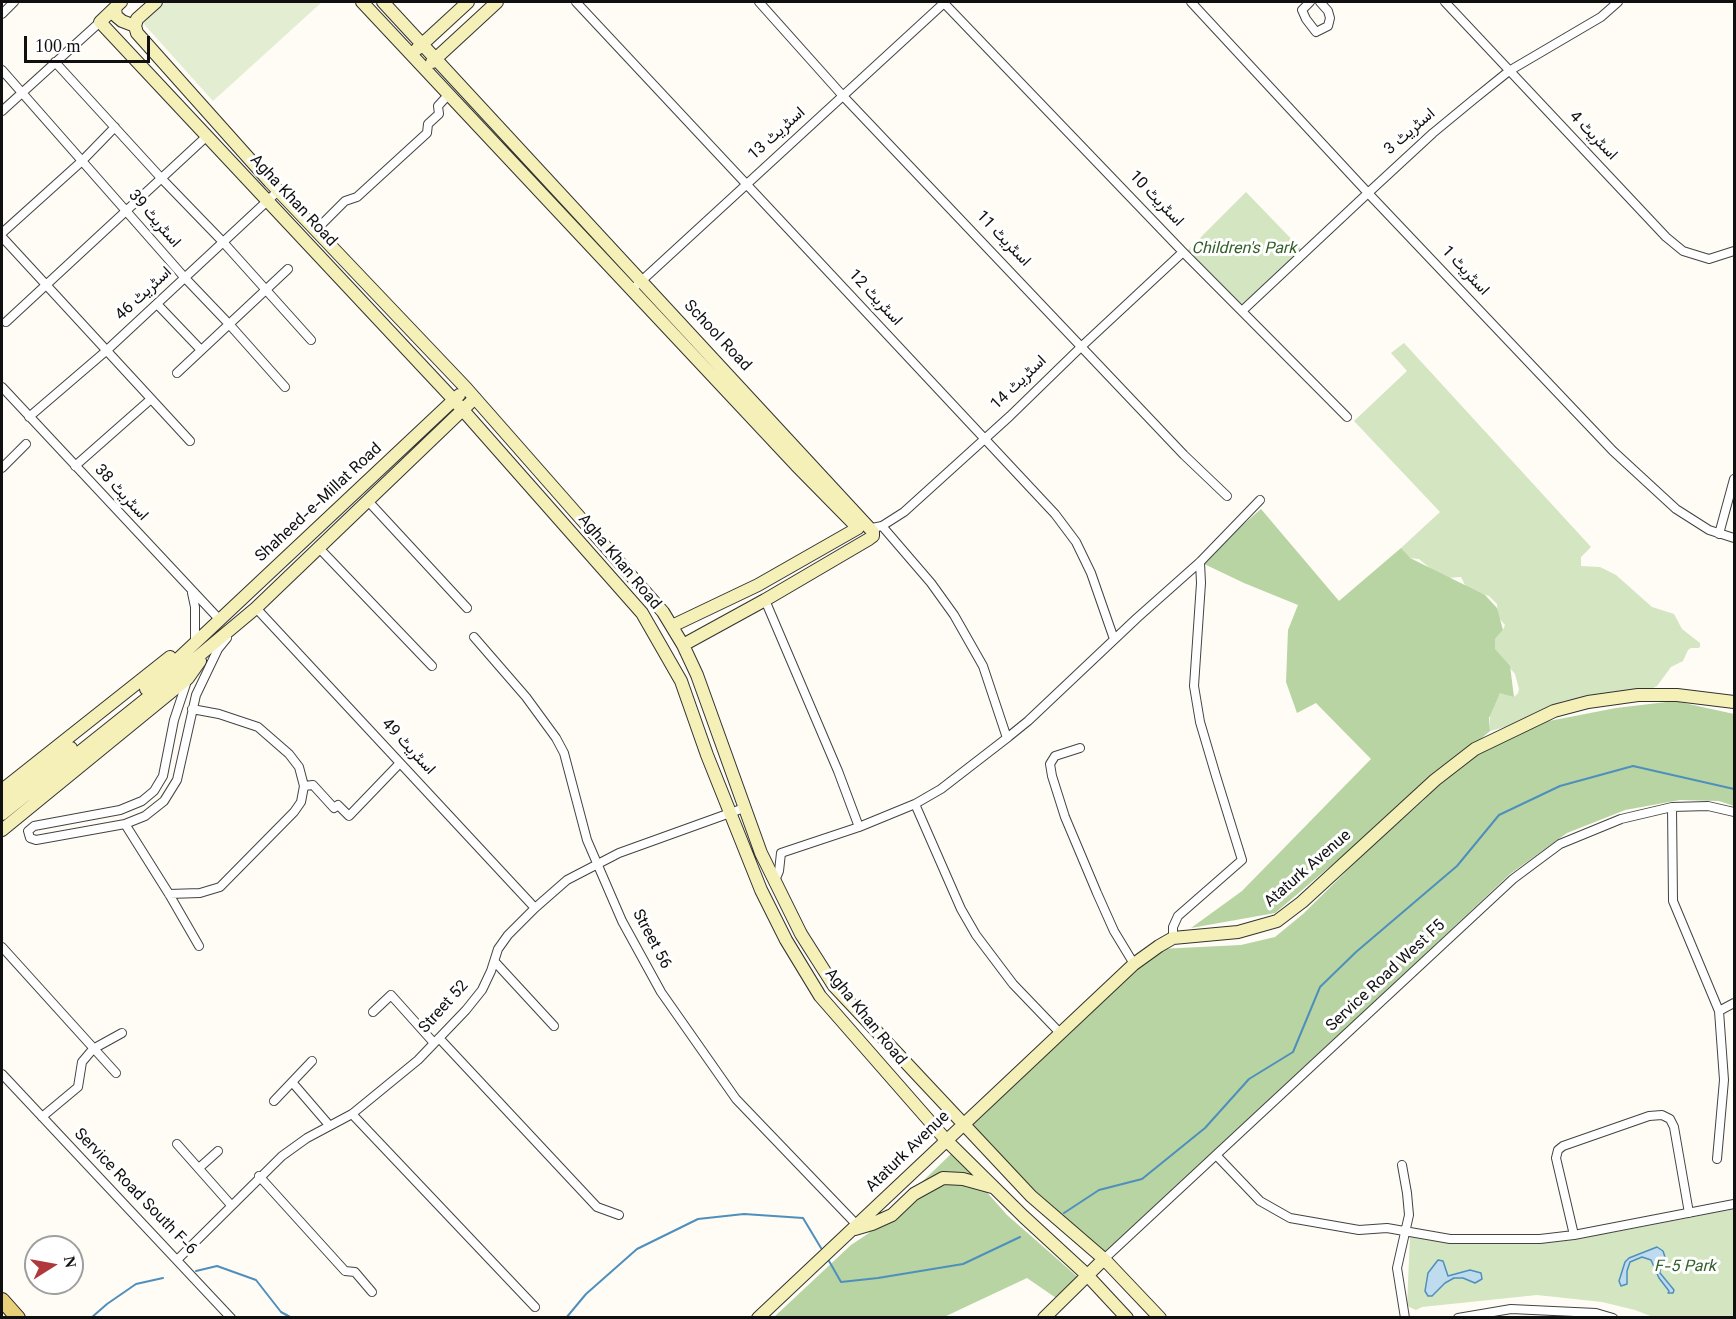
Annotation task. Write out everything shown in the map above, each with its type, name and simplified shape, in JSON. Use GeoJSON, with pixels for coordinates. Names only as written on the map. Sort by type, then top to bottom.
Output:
{"type":"FeatureCollection","features":[{"type":"Feature","properties":{"kind":"main road"},"geometry":{"type":"LineString","coordinates":[[2,1300],[18,1317]]}},
{"type":"Feature","properties":{"kind":"street"},"geometry":{"type":"LineString","coordinates":[[2,14],[14,2]]}},
{"type":"Feature","properties":{"kind":"street"},"geometry":{"type":"LineString","coordinates":[[122,45],[136,29],[137,19],[156,2]]}},
{"type":"Feature","properties":{"kind":"street","name":"School Road"},"geometry":{"type":"LineString","coordinates":[[362,2],[546,197],[637,285],[874,531]]}},
{"type":"Feature","properties":{"kind":"street","name":"School Road"},"geometry":{"type":"LineString","coordinates":[[383,2],[556,188],[637,285],[858,528],[874,531]]}},
{"type":"Feature","properties":{"kind":"street"},"geometry":{"type":"LineString","coordinates":[[412,54],[468,2]]}},
{"type":"Feature","properties":{"kind":"street"},"geometry":{"type":"LineString","coordinates":[[425,68],[496,2]]}},
{"type":"Feature","properties":{"kind":"street","name":"اسٹریٹ 12"},"geometry":{"type":"LineString","coordinates":[[576,2],[1055,514],[1076,542],[1095,582],[1114,639]]}},
{"type":"Feature","properties":{"kind":"street","name":"اسٹریٹ 11"},"geometry":{"type":"LineString","coordinates":[[759,2],[843,96],[1184,455],[1227,496]]}},
{"type":"Feature","properties":{"kind":"street","name":"اسٹریٹ 13"},"geometry":{"type":"LineString","coordinates":[[637,285],[943,2]]}},
{"type":"Feature","properties":{"kind":"street","name":"اسٹریٹ 10"},"geometry":{"type":"LineString","coordinates":[[943,2],[1183,252],[1347,417]]}},
{"type":"Feature","properties":{"kind":"street","name":"اسٹریٹ 1"},"geometry":{"type":"LineString","coordinates":[[1191,2],[1605,443],[1676,509],[1709,530],[1734,538]]}},
{"type":"Feature","properties":{"kind":"street"},"geometry":{"type":"LineString","coordinates":[[1310,2],[1302,10],[1305,19],[1316,32],[1328,26],[1328,11],[1320,2]]}},
{"type":"Feature","properties":{"kind":"street","name":"اسٹریٹ 4"},"geometry":{"type":"LineString","coordinates":[[1445,2],[1666,237],[1683,251],[1710,259],[1734,250]]}},
{"type":"Feature","properties":{"kind":"street","name":"اسٹریٹ 3"},"geometry":{"type":"LineString","coordinates":[[1242,311],[1433,133],[1509,71],[1601,17],[1618,2]]}},
{"type":"Feature","properties":{"kind":"street"},"geometry":{"type":"LineString","coordinates":[[2,111],[118,5]]}},
{"type":"Feature","properties":{"kind":"street","name":"Agha Khan Road"},"geometry":{"type":"LineString","coordinates":[[118,5],[116,16],[136,29],[278,191],[466,388],[656,602],[683,645],[697,675],[760,853],[801,934],[834,986],[1031,1196],[1104,1259],[1160,1317]]}},
{"type":"Feature","properties":{"kind":"street","name":"Agha Khan Road"},"geometry":{"type":"LineString","coordinates":[[100,22],[454,400],[642,614],[681,681],[730,814],[771,910],[786,940],[820,996],[946,1140],[1128,1317]]}},
{"type":"Feature","properties":{"kind":"street"},"geometry":{"type":"LineString","coordinates":[[55,62],[311,340]]}},
{"type":"Feature","properties":{"kind":"street","name":"اسٹریٹ 39"},"geometry":{"type":"LineString","coordinates":[[2,70],[184,278],[285,387]]}},
{"type":"Feature","properties":{"kind":"street"},"geometry":{"type":"LineString","coordinates":[[316,230],[345,201],[357,197],[427,133],[428,124],[439,114],[438,106],[449,94]]}},
{"type":"Feature","properties":{"kind":"street"},"geometry":{"type":"LineString","coordinates":[[195,123],[208,112]]}},
{"type":"Feature","properties":{"kind":"street"},"geometry":{"type":"LineString","coordinates":[[115,127],[2,235],[190,441]]}},
{"type":"Feature","properties":{"kind":"street"},"geometry":{"type":"LineString","coordinates":[[6,322],[207,136]]}},
{"type":"Feature","properties":{"kind":"street"},"geometry":{"type":"LineString","coordinates":[[546,197],[556,188]]}},
{"type":"Feature","properties":{"kind":"street","name":"اسٹریٹ 46"},"geometry":{"type":"LineString","coordinates":[[29,417],[106,351],[278,191]]}},
{"type":"Feature","properties":{"kind":"street","name":"اسٹریٹ 14"},"geometry":{"type":"LineString","coordinates":[[874,531],[903,512],[1010,416],[1183,252]]}},
{"type":"Feature","properties":{"kind":"street"},"geometry":{"type":"LineString","coordinates":[[177,373],[288,269]]}},
{"type":"Feature","properties":{"kind":"street"},"geometry":{"type":"LineString","coordinates":[[157,304],[201,350]]}},
{"type":"Feature","properties":{"kind":"street","name":"اسٹریٹ 38"},"geometry":{"type":"LineString","coordinates":[[2,387],[192,593],[219,619]]}},
{"type":"Feature","properties":{"kind":"street","name":"Shaheed-e-Millat Road"},"geometry":{"type":"LineString","coordinates":[[2,802],[139,696],[466,388]]}},
{"type":"Feature","properties":{"kind":"street","name":"Shaheed-e-Millat Road"},"geometry":{"type":"LineString","coordinates":[[2,814],[248,615],[475,398]]}},
{"type":"Feature","properties":{"kind":"street"},"geometry":{"type":"LineString","coordinates":[[75,466],[151,399]]}},
{"type":"Feature","properties":{"kind":"street"},"geometry":{"type":"LineString","coordinates":[[2,467],[26,444]]}},
{"type":"Feature","properties":{"kind":"street"},"geometry":{"type":"LineString","coordinates":[[1719,534],[1734,479]]}},
{"type":"Feature","properties":{"kind":"street"},"geometry":{"type":"LineString","coordinates":[[353,496],[365,503],[467,609]]}},
{"type":"Feature","properties":{"kind":"street"},"geometry":{"type":"LineString","coordinates":[[774,883],[779,871],[781,853],[859,827],[915,804],[941,789],[1007,738],[1200,562],[1260,500]]}},
{"type":"Feature","properties":{"kind":"street"},"geometry":{"type":"LineString","coordinates":[[672,626],[758,585],[858,528]]}},
{"type":"Feature","properties":{"kind":"street"},"geometry":{"type":"LineString","coordinates":[[683,645],[765,600],[874,531],[931,583],[954,615],[983,666],[1007,738]]}},
{"type":"Feature","properties":{"kind":"street"},"geometry":{"type":"LineString","coordinates":[[319,548],[432,666]]}},
{"type":"Feature","properties":{"kind":"street"},"geometry":{"type":"LineString","coordinates":[[1173,939],[1173,927],[1178,916],[1242,860],[1203,733],[1194,686],[1201,583],[1200,562]]}},
{"type":"Feature","properties":{"kind":"street"},"geometry":{"type":"LineString","coordinates":[[192,593],[195,607],[195,642]]}},
{"type":"Feature","properties":{"kind":"street"},"geometry":{"type":"LineString","coordinates":[[765,600],[838,771],[859,827]]}},
{"type":"Feature","properties":{"kind":"street"},"geometry":{"type":"LineString","coordinates":[[642,614],[656,602]]}},
{"type":"Feature","properties":{"kind":"street"},"geometry":{"type":"LineString","coordinates":[[188,678],[174,720],[163,776],[148,796],[133,806],[120,810],[34,826],[28,831],[30,838],[36,840],[133,822],[154,809],[171,792],[182,763],[196,695],[218,649],[248,615],[236,604]]}},
{"type":"Feature","properties":{"kind":"street","name":"اسٹریٹ 49"},"geometry":{"type":"LineString","coordinates":[[248,615],[400,763],[535,908]]}},
{"type":"Feature","properties":{"kind":"street","name":"Street 56"},"geometry":{"type":"LineString","coordinates":[[474,637],[526,697],[556,738],[564,753],[587,840],[596,863],[622,921],[661,992],[736,1099],[854,1227]]}},
{"type":"Feature","properties":{"kind":"street","name":"Shaheed-e-Millat Road"},"geometry":{"type":"LineString","coordinates":[[2,790],[181,648],[195,642]]}},
{"type":"Feature","properties":{"kind":"street","name":"Shaheed-e-Millat Road"},"geometry":{"type":"LineString","coordinates":[[2,830],[188,678],[207,650]]}},
{"type":"Feature","properties":{"kind":"street","name":"Ataturk Avenue"},"geometry":{"type":"LineString","coordinates":[[758,1317],[1143,957],[1173,939],[1238,932],[1277,921],[1302,902],[1435,780],[1475,749],[1554,711],[1588,702],[1638,695],[1677,695],[1734,702]]}},
{"type":"Feature","properties":{"kind":"street"},"geometry":{"type":"LineString","coordinates":[[192,709],[219,714],[258,727],[289,754],[309,786],[334,808],[338,805],[349,816],[400,763]]}},
{"type":"Feature","properties":{"kind":"street"},"geometry":{"type":"LineString","coordinates":[[1080,748],[1055,756],[1050,764],[1052,776],[1065,817],[1097,893],[1114,931],[1134,964]]}},
{"type":"Feature","properties":{"kind":"street"},"geometry":{"type":"LineString","coordinates":[[169,894],[200,893],[220,888],[294,813],[309,786]]}},
{"type":"Feature","properties":{"kind":"street"},"geometry":{"type":"LineString","coordinates":[[915,804],[961,909],[976,935],[1013,984],[1061,1034]]}},
{"type":"Feature","properties":{"kind":"street","name":"Service Road West F5"},"geometry":{"type":"LineString","coordinates":[[1104,1259],[1513,879],[1560,844],[1621,819],[1672,807],[1708,806],[1734,812]]}},
{"type":"Feature","properties":{"kind":"street"},"geometry":{"type":"LineString","coordinates":[[1672,807],[1673,901],[1719,1011],[1724,1080],[1717,1159]]}},
{"type":"Feature","properties":{"kind":"street","name":"Street 52"},"geometry":{"type":"LineString","coordinates":[[177,1260],[259,1176],[282,1156],[307,1138],[352,1114],[400,1077],[437,1041],[482,990],[495,962],[498,949],[508,935],[567,880],[619,852],[744,808]]}},
{"type":"Feature","properties":{"kind":"street"},"geometry":{"type":"LineString","coordinates":[[124,824],[199,946]]}},
{"type":"Feature","properties":{"kind":"street"},"geometry":{"type":"LineString","coordinates":[[2,947],[116,1073]]}},
{"type":"Feature","properties":{"kind":"street"},"geometry":{"type":"LineString","coordinates":[[495,962],[554,1026]]}},
{"type":"Feature","properties":{"kind":"street"},"geometry":{"type":"LineString","coordinates":[[374,1012],[391,995],[597,1206],[619,1215]]}},
{"type":"Feature","properties":{"kind":"street"},"geometry":{"type":"LineString","coordinates":[[1719,1011],[1734,1002]]}},
{"type":"Feature","properties":{"kind":"street"},"geometry":{"type":"LineString","coordinates":[[42,1117],[78,1087],[82,1062],[93,1049],[122,1034]]}},
{"type":"Feature","properties":{"kind":"street"},"geometry":{"type":"LineString","coordinates":[[274,1101],[312,1061]]}},
{"type":"Feature","properties":{"kind":"street","name":"Service Road South F-6"},"geometry":{"type":"LineString","coordinates":[[2,1067],[16,1089]]}},
{"type":"Feature","properties":{"kind":"street","name":"Service Road South F-6"},"geometry":{"type":"LineString","coordinates":[[2,1074],[231,1317]]}},
{"type":"Feature","properties":{"kind":"street"},"geometry":{"type":"LineString","coordinates":[[292,1082],[329,1125]]}},
{"type":"Feature","properties":{"kind":"street"},"geometry":{"type":"LineString","coordinates":[[352,1114],[535,1307]]}},
{"type":"Feature","properties":{"kind":"street"},"geometry":{"type":"LineString","coordinates":[[1574,1235],[1556,1158],[1558,1150],[1563,1146],[1649,1116],[1662,1115],[1670,1119],[1674,1127],[1689,1213]]}},
{"type":"Feature","properties":{"kind":"street"},"geometry":{"type":"LineString","coordinates":[[177,1144],[231,1205]]}},
{"type":"Feature","properties":{"kind":"street"},"geometry":{"type":"LineString","coordinates":[[199,1168],[218,1150]]}},
{"type":"Feature","properties":{"kind":"street"},"geometry":{"type":"LineString","coordinates":[[1216,1155],[1260,1201],[1290,1218],[1359,1230],[1387,1228],[1450,1239],[1540,1239],[1574,1235],[1734,1204]]}},
{"type":"Feature","properties":{"kind":"street"},"geometry":{"type":"LineString","coordinates":[[1402,1165],[1409,1215],[1397,1268],[1405,1317]]}},
{"type":"Feature","properties":{"kind":"street"},"geometry":{"type":"LineString","coordinates":[[259,1176],[345,1271],[355,1272],[372,1292]]}},
{"type":"Feature","properties":{"kind":"street"},"geometry":{"type":"LineString","coordinates":[[854,1227],[872,1224],[892,1215],[914,1194],[943,1178],[963,1179],[993,1187]]}},
{"type":"Feature","properties":{"kind":"street"},"geometry":{"type":"LineString","coordinates":[[1044,1317],[1104,1259]]}},
{"type":"Feature","properties":{"kind":"street"},"geometry":{"type":"LineString","coordinates":[[1458,1317],[1511,1309],[1596,1313],[1613,1317]]}},
{"type":"Feature","properties":{"kind":"green space"},"geometry":{"type":"Polygon","coordinates":[[[165,2],[322,2],[213,101],[143,23],[165,2]]]}},
{"type":"Feature","properties":{"kind":"green space","name":"Children's Park"},"geometry":{"type":"Polygon","coordinates":[[[1246,192],[1301,249],[1242,307],[1187,251],[1246,192]]]}},
{"type":"Feature","properties":{"kind":"green space"},"geometry":{"type":"Polygon","coordinates":[[[1404,343],[1591,547],[1581,557],[1581,566],[1600,567],[1616,575],[1652,607],[1674,614],[1682,629],[1700,643],[1700,647],[1688,650],[1683,661],[1671,667],[1657,686],[1563,701],[1509,726],[1490,731],[1490,711],[1500,693],[1514,697],[1519,689],[1515,674],[1494,647],[1495,639],[1505,625],[1498,617],[1497,604],[1489,596],[1467,589],[1461,577],[1448,578],[1419,559],[1408,558],[1401,548],[1440,512],[1354,421],[1407,371],[1391,353],[1404,343]]]}},
{"type":"Feature","properties":{"kind":"green space"},"geometry":{"type":"Polygon","coordinates":[[[1261,509],[1339,601],[1401,548],[1410,558],[1485,595],[1497,608],[1503,630],[1495,639],[1495,649],[1510,666],[1514,697],[1500,693],[1489,718],[1490,731],[1275,913],[1191,928],[1242,891],[1371,759],[1316,703],[1297,713],[1286,682],[1288,630],[1298,605],[1200,562],[1261,509]]]}},
{"type":"Feature","properties":{"kind":"green space"},"geometry":{"type":"Polygon","coordinates":[[[1675,701],[1734,714],[1734,806],[1719,801],[1680,800],[1625,810],[1567,833],[1510,874],[1107,1254],[1021,1178],[970,1123],[1159,949],[1241,945],[1275,937],[1303,914],[1371,847],[1423,801],[1439,783],[1483,748],[1549,721],[1616,708],[1675,701]]]}},
{"type":"Feature","properties":{"kind":"green space"},"geometry":{"type":"Polygon","coordinates":[[[952,1153],[1007,1215],[1080,1279],[1059,1300],[1027,1278],[944,1317],[773,1318],[851,1245],[869,1233],[952,1153]]]}},
{"type":"Feature","properties":{"kind":"green space","name":"F-5 Park"},"geometry":{"type":"Polygon","coordinates":[[[1734,1209],[1734,1317],[1653,1317],[1602,1302],[1537,1295],[1422,1307],[1416,1310],[1407,1306],[1410,1237],[1487,1243],[1556,1240],[1610,1233],[1734,1209]]]}},
{"type":"Feature","properties":{"kind":"water"},"geometry":{"type":"Polygon","coordinates":[[[1657,1247],[1663,1251],[1665,1257],[1660,1273],[1674,1290],[1673,1293],[1668,1293],[1669,1291],[1659,1278],[1651,1260],[1642,1257],[1630,1262],[1627,1284],[1621,1286],[1619,1281],[1625,1262],[1629,1258],[1657,1247]]]}},
{"type":"Feature","properties":{"kind":"water"},"geometry":{"type":"Polygon","coordinates":[[[1438,1260],[1443,1261],[1448,1276],[1470,1270],[1481,1273],[1482,1279],[1475,1283],[1463,1278],[1454,1278],[1445,1283],[1432,1296],[1428,1296],[1425,1291],[1428,1273],[1438,1260]]]}},
{"type":"Feature","properties":{"kind":"waterway"},"geometry":{"type":"LineString","coordinates":[[1064,1213],[1099,1190],[1142,1179],[1205,1128],[1249,1079],[1293,1052],[1320,987],[1356,952],[1457,866],[1499,815],[1560,786],[1633,766],[1734,789]]}},
{"type":"Feature","properties":{"kind":"waterway"},"geometry":{"type":"LineString","coordinates":[[566,1318],[586,1294],[637,1249],[698,1219],[744,1214],[803,1218],[821,1248]]}},
{"type":"Feature","properties":{"kind":"waterway"},"geometry":{"type":"LineString","coordinates":[[829,1261],[841,1282],[878,1278],[963,1264],[1020,1237]]}},
{"type":"Feature","properties":{"kind":"waterway"},"geometry":{"type":"LineString","coordinates":[[196,1271],[217,1266],[256,1280],[281,1312],[292,1318]]}},
{"type":"Feature","properties":{"kind":"waterway"},"geometry":{"type":"LineString","coordinates":[[91,1318],[136,1284],[163,1278]]}}]}
